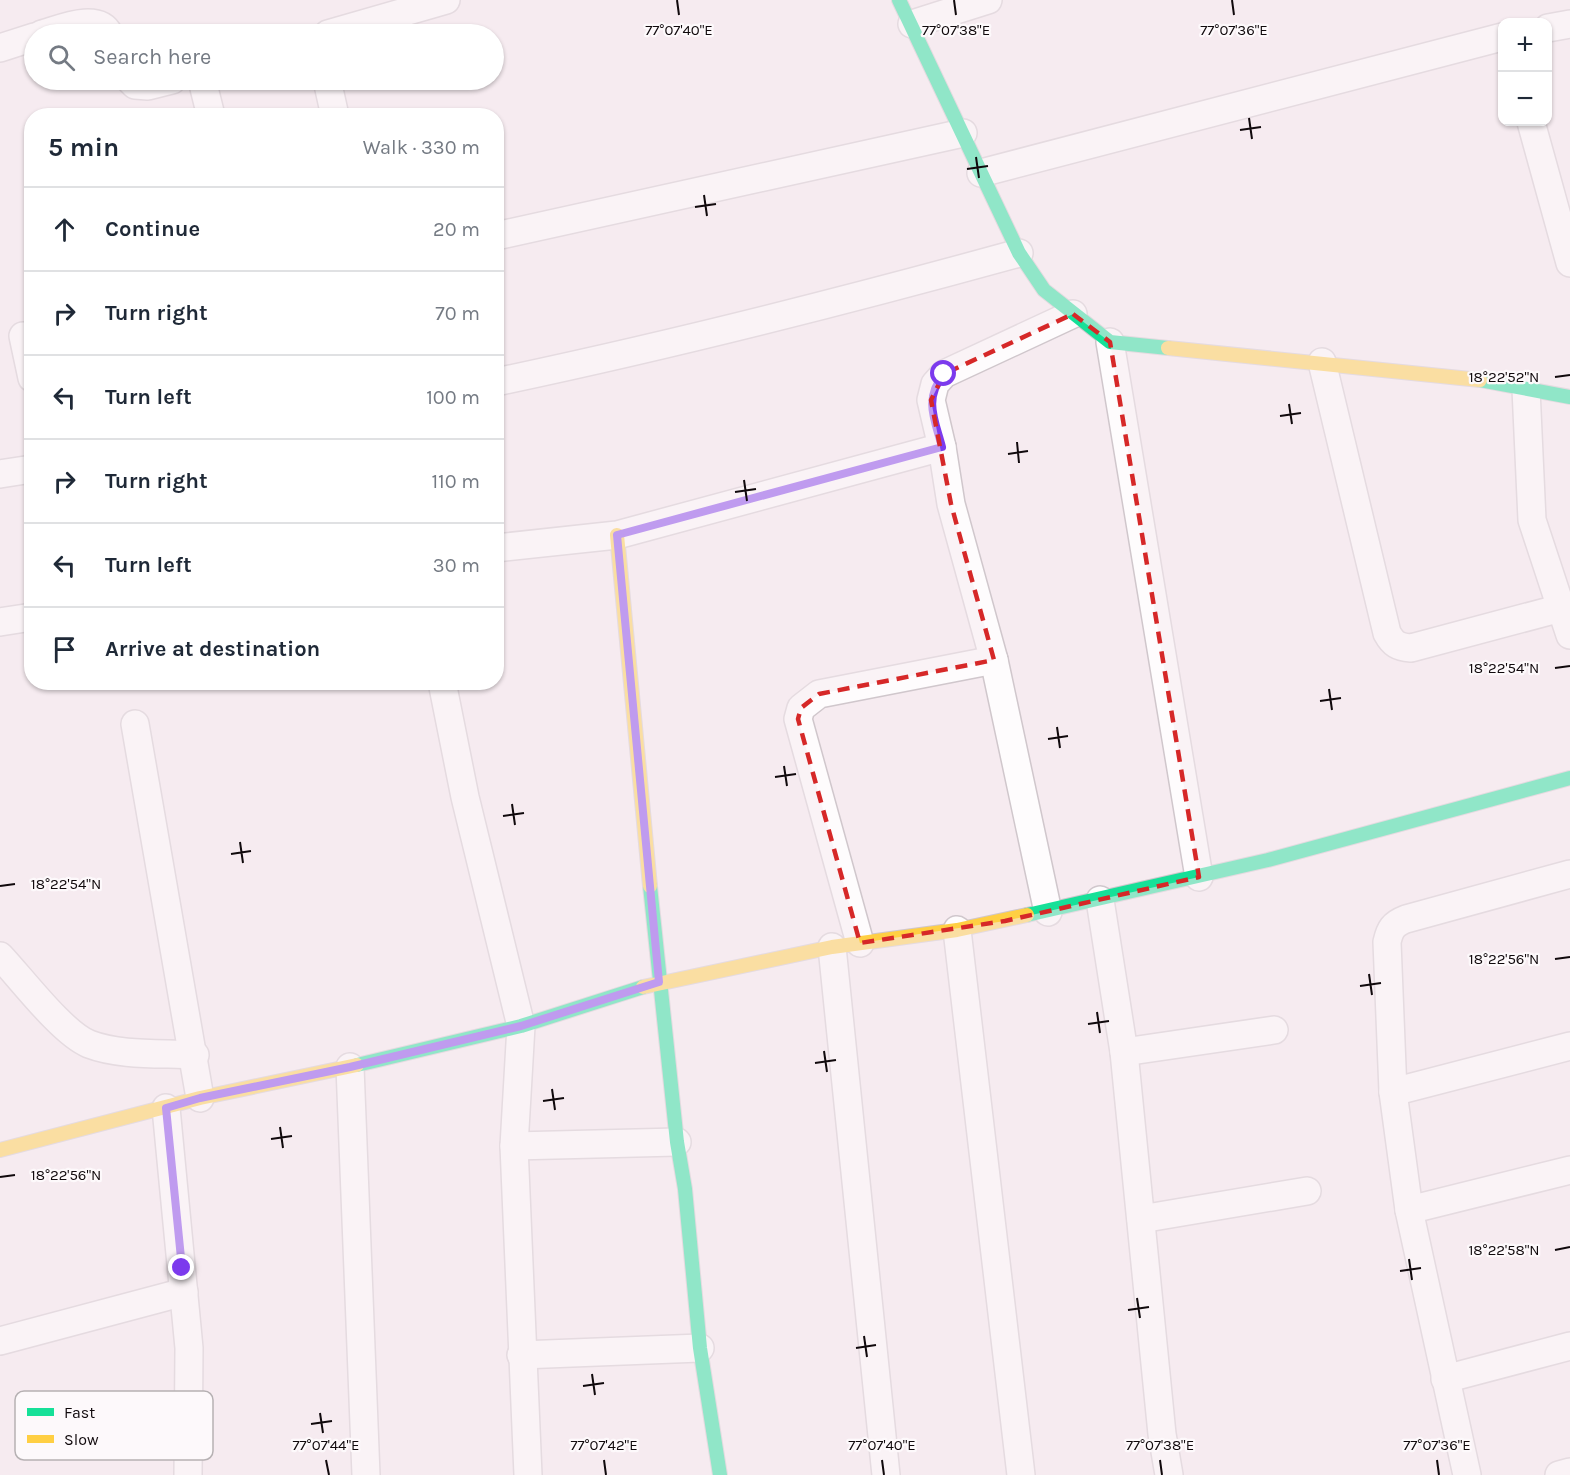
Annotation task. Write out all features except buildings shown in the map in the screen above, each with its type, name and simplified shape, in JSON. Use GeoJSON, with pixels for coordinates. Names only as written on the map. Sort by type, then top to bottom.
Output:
{"type":"FeatureCollection","features":[{"type":"Feature","properties":{"kind":"street"},"geometry":{"type":"LineString","coordinates":[[363,24],[446,0]]}},
{"type":"Feature","properties":{"kind":"street"},"geometry":{"type":"LineString","coordinates":[[899,0],[1018,253],[1044,290],[1110,342],[1463,377],[1570,397]]}},
{"type":"Feature","properties":{"kind":"street"},"geometry":{"type":"LineString","coordinates":[[912,24],[988,0]]}},
{"type":"Feature","properties":{"kind":"street"},"geometry":{"type":"LineString","coordinates":[[83,24],[98,24]]}},
{"type":"Feature","properties":{"kind":"street"},"geometry":{"type":"LineString","coordinates":[[1552,27],[1570,24]]}},
{"type":"Feature","properties":{"kind":"street"},"geometry":{"type":"LineString","coordinates":[[981,173],[1498,38]]}},
{"type":"Feature","properties":{"kind":"street"},"geometry":{"type":"LineString","coordinates":[[0,48],[24,40]]}},
{"type":"Feature","properties":{"kind":"street"},"geometry":{"type":"LineString","coordinates":[[204,90],[209,108]]}},
{"type":"Feature","properties":{"kind":"street"},"geometry":{"type":"LineString","coordinates":[[329,90],[333,108]]}},
{"type":"Feature","properties":{"kind":"street"},"geometry":{"type":"LineString","coordinates":[[1532,126],[1570,263]]}},
{"type":"Feature","properties":{"kind":"street"},"geometry":{"type":"LineString","coordinates":[[504,234],[963,133]]}},
{"type":"Feature","properties":{"kind":"street"},"geometry":{"type":"LineString","coordinates":[[504,380],[632,354],[824,307],[1018,253]]}},
{"type":"Feature","properties":{"kind":"street"},"geometry":{"type":"LineString","coordinates":[[1048,912],[994,660],[951,504],[942,447],[931,400],[935,384],[944,374],[1073,314]]}},
{"type":"Feature","properties":{"kind":"street"},"geometry":{"type":"LineString","coordinates":[[18,336],[24,354]]}},
{"type":"Feature","properties":{"kind":"street"},"geometry":{"type":"LineString","coordinates":[[1110,342],[1199,877]]}},
{"type":"Feature","properties":{"kind":"street"},"geometry":{"type":"LineString","coordinates":[[1322,363],[1387,633],[1392,642],[1399,648],[1411,648],[1561,608]]}},
{"type":"Feature","properties":{"kind":"street"},"geometry":{"type":"LineString","coordinates":[[1526,389],[1532,520],[1570,635]]}},
{"type":"Feature","properties":{"kind":"street"},"geometry":{"type":"LineString","coordinates":[[504,547],[617,535],[942,447]]}},
{"type":"Feature","properties":{"kind":"street"},"geometry":{"type":"LineString","coordinates":[[0,474],[24,470]]}},
{"type":"Feature","properties":{"kind":"street"},"geometry":{"type":"LineString","coordinates":[[617,535],[659,982],[676,1113],[676,1142],[685,1189],[700,1348],[720,1475]]}},
{"type":"Feature","properties":{"kind":"street"},"geometry":{"type":"LineString","coordinates":[[0,622],[24,618]]}},
{"type":"Feature","properties":{"kind":"street"},"geometry":{"type":"LineString","coordinates":[[860,943],[798,719],[801,708],[809,699],[819,694],[994,660]]}},
{"type":"Feature","properties":{"kind":"street"},"geometry":{"type":"LineString","coordinates":[[444,690],[465,797],[521,1026],[514,1146],[521,1355],[528,1475]]}},
{"type":"Feature","properties":{"kind":"street"},"geometry":{"type":"LineString","coordinates":[[135,724],[195,1056],[200,1098]]}},
{"type":"Feature","properties":{"kind":"street"},"geometry":{"type":"LineString","coordinates":[[0,1150],[200,1098],[350,1067],[521,1026],[659,982],[832,947],[957,930],[1048,912],[1199,877],[1570,778]]}},
{"type":"Feature","properties":{"kind":"street"},"geometry":{"type":"LineString","coordinates":[[1465,1474],[1409,1210],[1393,1092],[1387,942],[1390,930],[1396,923],[1570,874]]}},
{"type":"Feature","properties":{"kind":"street"},"geometry":{"type":"LineString","coordinates":[[1100,900],[1124,1052],[1162,1434],[1169,1475]]}},
{"type":"Feature","properties":{"kind":"street"},"geometry":{"type":"LineString","coordinates":[[957,930],[1020,1475]]}},
{"type":"Feature","properties":{"kind":"street"},"geometry":{"type":"LineString","coordinates":[[832,947],[886,1475]]}},
{"type":"Feature","properties":{"kind":"street"},"geometry":{"type":"LineString","coordinates":[[0,956],[70,1032],[86,1043],[104,1049],[195,1056]]}},
{"type":"Feature","properties":{"kind":"street"},"geometry":{"type":"LineString","coordinates":[[1124,1052],[1274,1030]]}},
{"type":"Feature","properties":{"kind":"street"},"geometry":{"type":"LineString","coordinates":[[1393,1092],[1570,1046]]}},
{"type":"Feature","properties":{"kind":"street"},"geometry":{"type":"LineString","coordinates":[[350,1067],[366,1475]]}},
{"type":"Feature","properties":{"kind":"street"},"geometry":{"type":"LineString","coordinates":[[166,1108],[189,1348],[189,1391]]}},
{"type":"Feature","properties":{"kind":"street"},"geometry":{"type":"LineString","coordinates":[[514,1146],[676,1142]]}},
{"type":"Feature","properties":{"kind":"street"},"geometry":{"type":"LineString","coordinates":[[1409,1210],[1570,1170]]}},
{"type":"Feature","properties":{"kind":"street"},"geometry":{"type":"LineString","coordinates":[[1141,1219],[1307,1191]]}},
{"type":"Feature","properties":{"kind":"street"},"geometry":{"type":"LineString","coordinates":[[0,1341],[184,1292]]}},
{"type":"Feature","properties":{"kind":"street"},"geometry":{"type":"LineString","coordinates":[[1445,1379],[1570,1346]]}},
{"type":"Feature","properties":{"kind":"street"},"geometry":{"type":"LineString","coordinates":[[521,1355],[700,1348]]}},
{"type":"Feature","properties":{"kind":"street"},"geometry":{"type":"LineString","coordinates":[[188,1460],[188,1475]]}},
{"type":"Feature","properties":{"kind":"street"},"geometry":{"type":"LineString","coordinates":[[1559,1475],[1570,1472]]}},
{"type":"Feature","properties":{"kind":"highlighted area"},"geometry":{"type":"Polygon","coordinates":[[[1073,314],[1110,342],[1199,877],[1005,921],[860,943],[798,719],[801,708],[819,694],[994,660],[951,504],[931,400],[944,374],[1073,314]]]}},
{"type":"Feature","properties":{"kind":"traffic: fast"},"geometry":{"type":"LineString","coordinates":[[899,0],[1019,253],[1044,290],[1110,342],[1168,348]]}},
{"type":"Feature","properties":{"kind":"traffic: fast"},"geometry":{"type":"LineString","coordinates":[[1480,380],[1570,397]]}},
{"type":"Feature","properties":{"kind":"traffic: fast"},"geometry":{"type":"LineString","coordinates":[[1027,915],[1268,860],[1570,778]]}},
{"type":"Feature","properties":{"kind":"traffic: fast"},"geometry":{"type":"LineString","coordinates":[[650,886],[677,1142],[685,1189],[700,1348],[720,1475]]}},
{"type":"Feature","properties":{"kind":"traffic: fast"},"geometry":{"type":"LineString","coordinates":[[357,1065],[521,1026],[643,987]]}},
{"type":"Feature","properties":{"kind":"traffic: slow"},"geometry":{"type":"LineString","coordinates":[[1168,348],[1480,380]]}},
{"type":"Feature","properties":{"kind":"traffic: slow"},"geometry":{"type":"LineString","coordinates":[[617,535],[650,886]]}},
{"type":"Feature","properties":{"kind":"traffic: slow"},"geometry":{"type":"LineString","coordinates":[[643,987],[832,947],[957,930],[1027,915]]}},
{"type":"Feature","properties":{"kind":"traffic: slow"},"geometry":{"type":"LineString","coordinates":[[0,1150],[200,1098],[357,1065]]}},
{"type":"Feature","properties":{"kind":"route"},"geometry":{"type":"LineString","coordinates":[[182,1268],[166,1108],[200,1098],[350,1067],[521,1026],[659,982],[617,535],[942,447],[931,400],[935,384],[944,374]]}}]}
